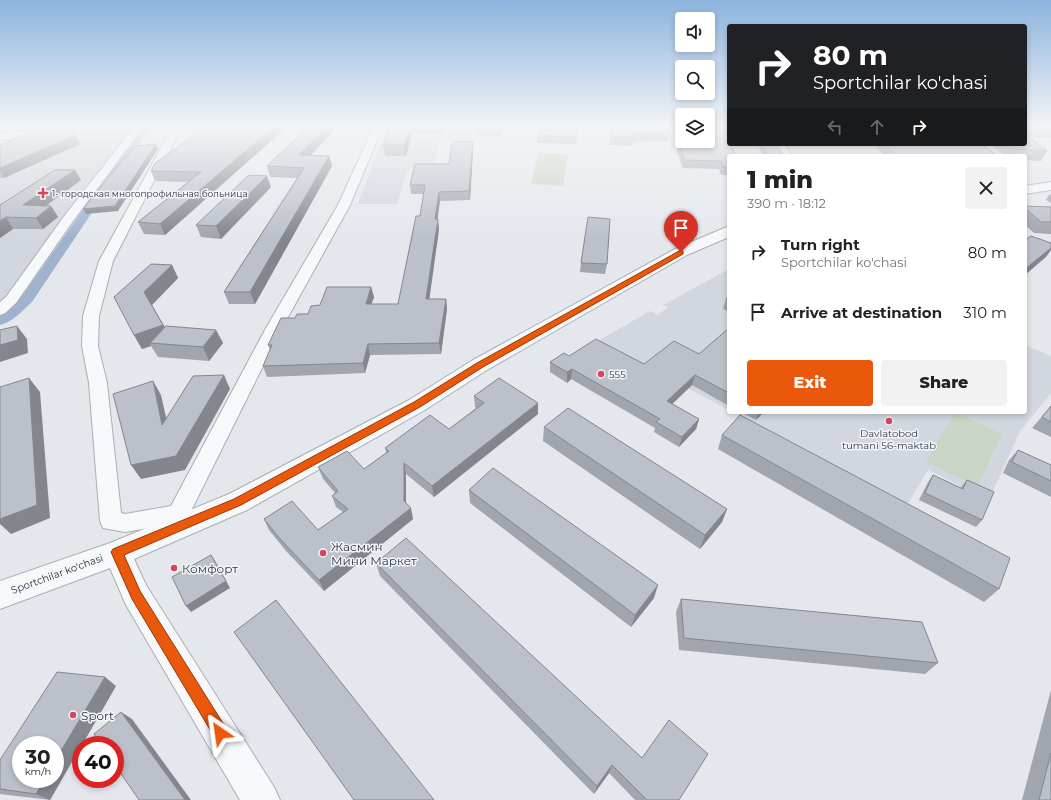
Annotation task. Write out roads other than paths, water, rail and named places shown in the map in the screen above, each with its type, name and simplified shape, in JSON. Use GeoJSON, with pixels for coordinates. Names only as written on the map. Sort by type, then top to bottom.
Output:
{"type":"FeatureCollection","features":[{"type":"Feature","properties":{"kind":"street"},"geometry":{"type":"LineString","coordinates":[[0,310],[11,300],[69,218],[111,163]]}},
{"type":"Feature","properties":{"kind":"street"},"geometry":{"type":"LineString","coordinates":[[157,163],[118,241],[106,260],[92,316],[90,346],[98,383],[111,521],[125,523],[173,523],[274,328],[344,205],[362,163]]}},
{"type":"Feature","properties":{"kind":"street"},"geometry":{"type":"LineString","coordinates":[[1027,190],[1051,186]]}},
{"type":"Feature","properties":{"kind":"street","name":"Sportchilar ko'chasi"},"geometry":{"type":"LineString","coordinates":[[0,595],[117,552],[173,523],[238,502],[396,416],[580,304],[681,252],[727,232]]}},
{"type":"Feature","properties":{"kind":"street"},"geometry":{"type":"LineString","coordinates":[[117,552],[136,595],[261,800]]}},
{"type":"Feature","properties":{"kind":"waterway"},"geometry":{"type":"LineString","coordinates":[[113,176],[122,163]]}},
{"type":"Feature","properties":{"kind":"waterway"},"geometry":{"type":"LineString","coordinates":[[0,321],[13,312],[27,299],[98,196]]}},
{"type":"Feature","properties":{"kind":"place","name":"1- городская многопрофильная больница"},"geometry":{"type":"Point","coordinates":[43,193]}},
{"type":"Feature","properties":{"kind":"place","name":"555"},"geometry":{"type":"Point","coordinates":[601,374]}},
{"type":"Feature","properties":{"kind":"place","name":"Davlatobod tumani 56-maktab"},"geometry":{"type":"Point","coordinates":[889,421]}},
{"type":"Feature","properties":{"kind":"place","name":"Жасмин Мини Маркет"},"geometry":{"type":"Point","coordinates":[323,553]}},
{"type":"Feature","properties":{"kind":"place","name":"Комфорт"},"geometry":{"type":"Point","coordinates":[174,568]}},
{"type":"Feature","properties":{"kind":"place","name":"Sport"},"geometry":{"type":"Point","coordinates":[73,715]}}]}
